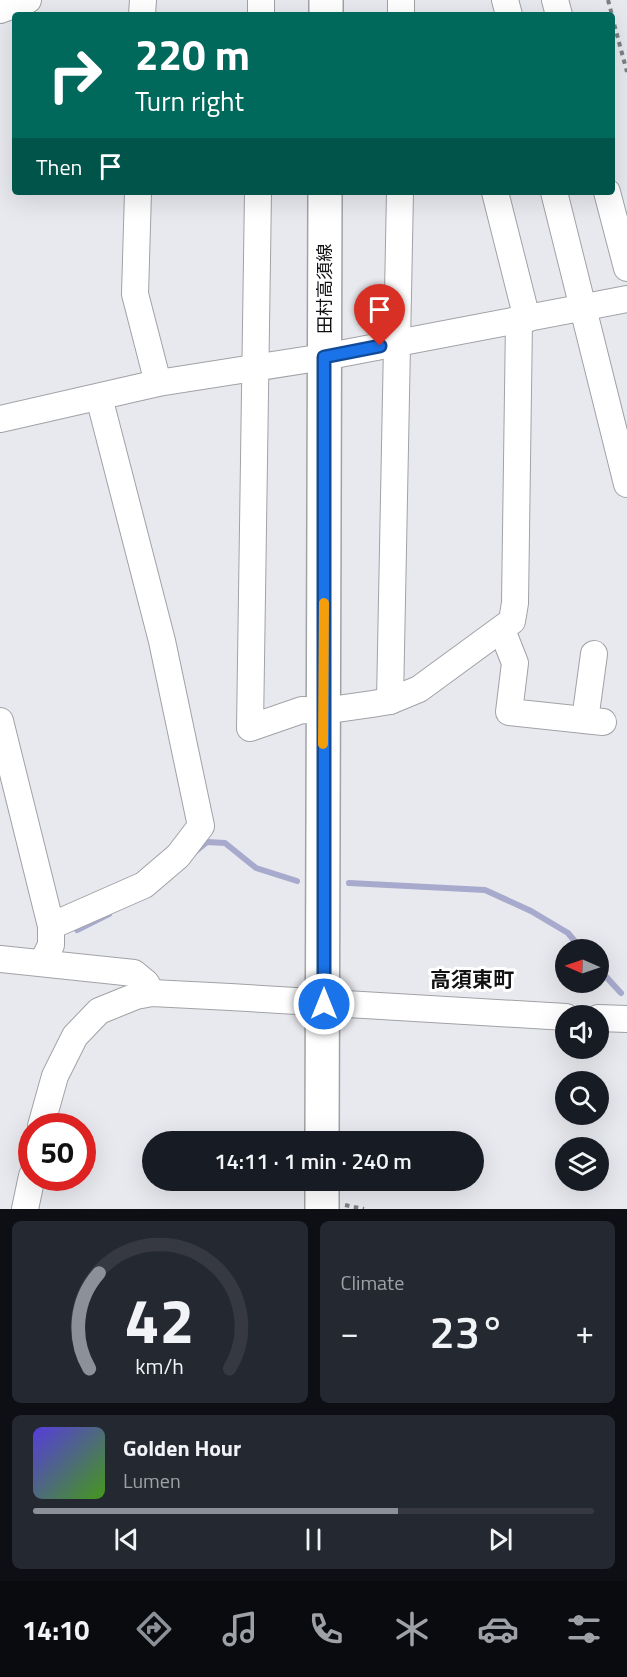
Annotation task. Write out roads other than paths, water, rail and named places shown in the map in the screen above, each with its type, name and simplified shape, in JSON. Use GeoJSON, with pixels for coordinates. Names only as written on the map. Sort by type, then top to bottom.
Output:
{"type":"FeatureCollection","features":[{"type":"Feature","properties":{"kind":"main road","name":"田村高須線"},"geometry":{"type":"LineString","coordinates":[[322,1131],[325,195]]}},
{"type":"Feature","properties":{"kind":"street"},"geometry":{"type":"LineString","coordinates":[[138,195],[135,294],[158,383]]}},
{"type":"Feature","properties":{"kind":"street"},"geometry":{"type":"LineString","coordinates":[[258,195],[250,728],[302,710],[323,711],[390,700],[419,688],[512,621],[515,603],[523,320],[496,195]]}},
{"type":"Feature","properties":{"kind":"street"},"geometry":{"type":"LineString","coordinates":[[390,700],[399,343],[400,195]]}},
{"type":"Feature","properties":{"kind":"street"},"geometry":{"type":"LineString","coordinates":[[555,195],[627,484]]}},
{"type":"Feature","properties":{"kind":"street"},"geometry":{"type":"LineString","coordinates":[[608,195],[627,268]]}},
{"type":"Feature","properties":{"kind":"street"},"geometry":{"type":"LineString","coordinates":[[0,419],[158,383],[324,357],[627,300]]}},
{"type":"Feature","properties":{"kind":"street"},"geometry":{"type":"LineString","coordinates":[[51,926],[144,885],[178,856],[201,826],[162,641],[99,397]]}},
{"type":"Feature","properties":{"kind":"street"},"geometry":{"type":"LineString","coordinates":[[502,630],[514,663],[509,712],[594,721],[594,654]]}},
{"type":"Feature","properties":{"kind":"street"},"geometry":{"type":"LineString","coordinates":[[0,722],[51,926],[51,945],[42,963]]}},
{"type":"Feature","properties":{"kind":"street"},"geometry":{"type":"LineString","coordinates":[[0,959],[134,973],[146,983],[152,993]]}},
{"type":"Feature","properties":{"kind":"street"},"geometry":{"type":"LineString","coordinates":[[45,1113],[55,1076],[75,1036],[99,1011],[136,996],[152,993],[555,1016]]}},
{"type":"Feature","properties":{"kind":"street"},"geometry":{"type":"LineString","coordinates":[[609,1018],[627,1019]]}},
{"type":"Feature","properties":{"kind":"street"},"geometry":{"type":"LineString","coordinates":[[25,1209],[29,1191]]}},
{"type":"Feature","properties":{"kind":"waterway"},"geometry":{"type":"LineString","coordinates":[[196,851],[207,842],[225,843],[256,868],[297,881]]}},
{"type":"Feature","properties":{"kind":"waterway"},"geometry":{"type":"LineString","coordinates":[[349,883],[485,890],[531,911],[568,933],[573,939]]}},
{"type":"Feature","properties":{"kind":"waterway"},"geometry":{"type":"LineString","coordinates":[[77,930],[109,914]]}},
{"type":"Feature","properties":{"kind":"waterway"},"geometry":{"type":"LineString","coordinates":[[609,980],[621,993]]}},
{"type":"Feature","properties":{"kind":"district","name":"高須東町"},"geometry":{"type":"Point","coordinates":[472,979]}}]}
